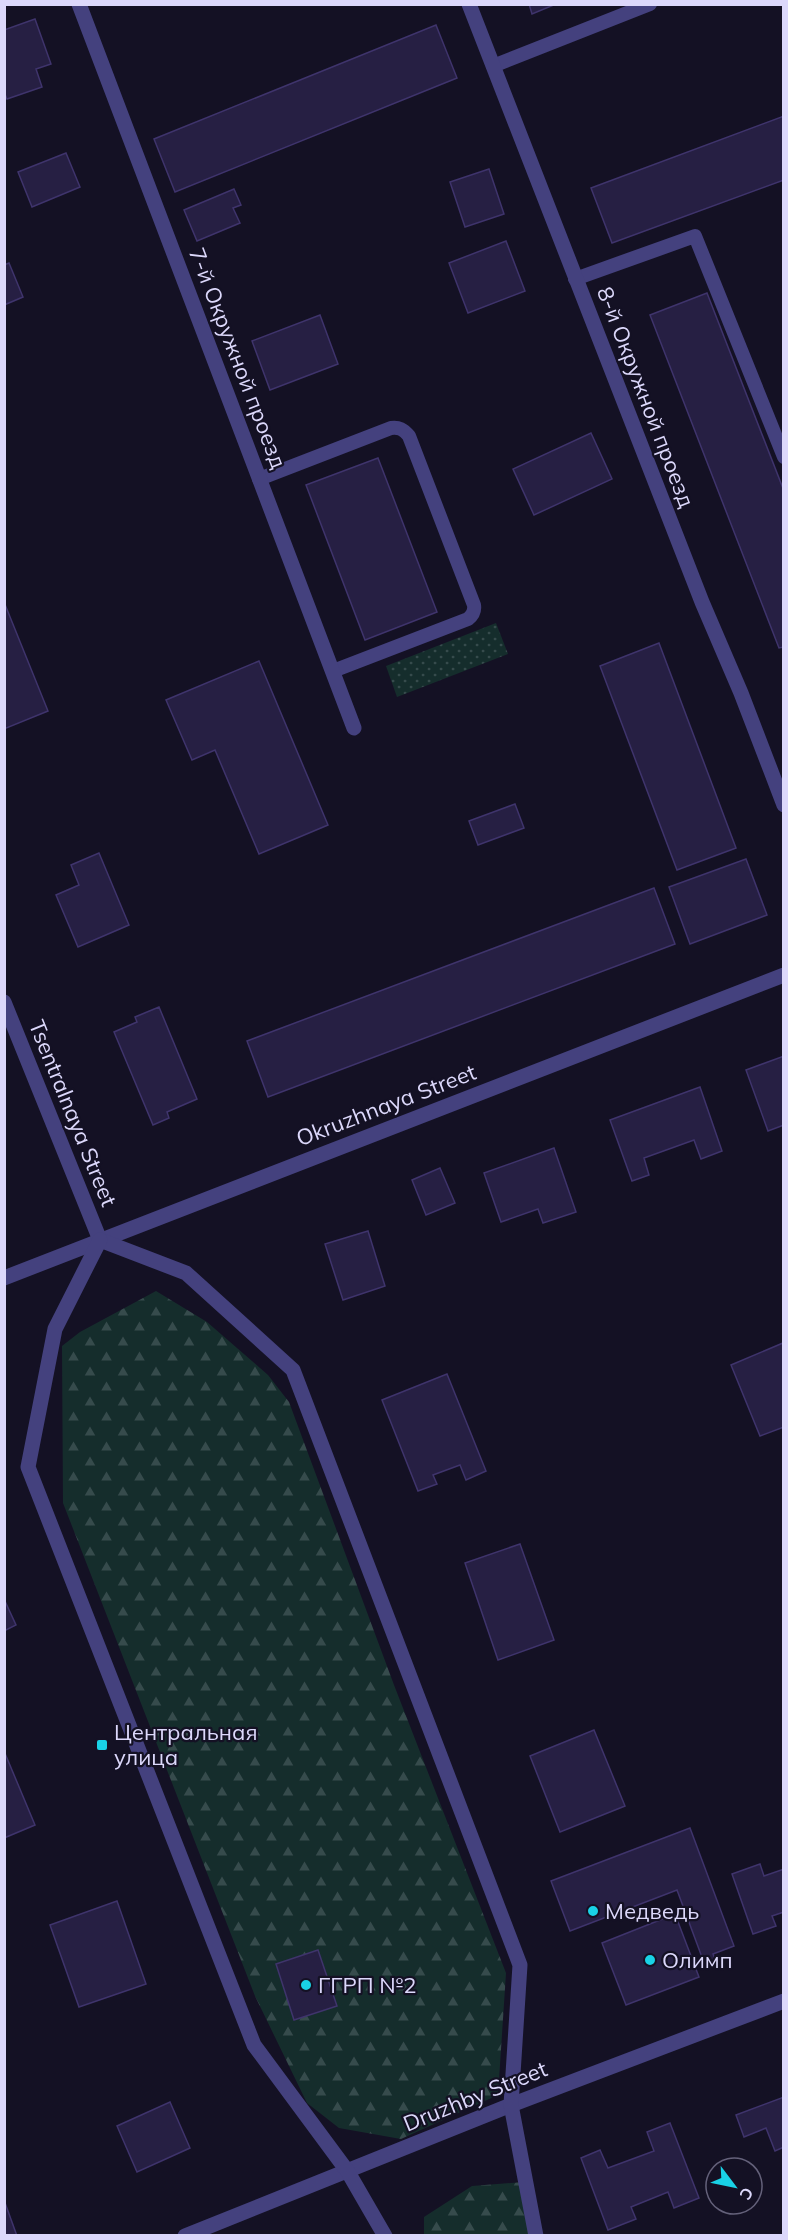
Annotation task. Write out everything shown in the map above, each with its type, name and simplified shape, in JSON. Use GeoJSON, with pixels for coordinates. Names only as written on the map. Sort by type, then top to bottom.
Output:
{"type":"FeatureCollection","features":[{"type":"Feature","properties":{"kind":"street","name":"7-й Окружной проезд"},"geometry":{"type":"LineString","coordinates":[[79,4],[354,728]]}},
{"type":"Feature","properties":{"kind":"street","name":"8-й Окружной проезд"},"geometry":{"type":"LineString","coordinates":[[469,4],[783,805]]}},
{"type":"Feature","properties":{"kind":"street","name":"Okruzhnaya Street"},"geometry":{"type":"LineString","coordinates":[[4,1278],[783,975]]}},
{"type":"Feature","properties":{"kind":"street","name":"Tsentralnaya Street"},"geometry":{"type":"LineString","coordinates":[[4,1002],[100,1240]]}},
{"type":"Feature","properties":{"kind":"street"},"geometry":{"type":"LineString","coordinates":[[385,2235],[348,2172],[254,2045],[28,1467],[55,1329],[100,1240],[186,1273],[292,1370],[519,1965],[511,2105],[536,2235]]}},
{"type":"Feature","properties":{"kind":"street","name":"Druzhby Street"},"geometry":{"type":"LineString","coordinates":[[185,2235],[348,2172],[511,2105],[783,2001]]}},
{"type":"Feature","properties":{"kind":"lane"},"geometry":{"type":"LineString","coordinates":[[493,66],[650,4]]}},
{"type":"Feature","properties":{"kind":"lane"},"geometry":{"type":"LineString","coordinates":[[575,279],[695,236],[783,457]]}},
{"type":"Feature","properties":{"kind":"lane"},"geometry":{"type":"LineString","coordinates":[[259,479],[391,428],[398,427],[409,436],[475,609],[468,619],[333,671]]}},
{"type":"Feature","properties":{"kind":"green space"},"geometry":{"type":"Polygon","coordinates":[[[496,623],[508,654],[397,697],[386,666],[496,623]]]}},
{"type":"Feature","properties":{"kind":"green space"},"geometry":{"type":"Polygon","coordinates":[[[156,1291],[207,1322],[268,1375],[289,1402],[394,1685],[506,1973],[498,2095],[401,2139],[339,2128],[307,2103],[255,1996],[63,1503],[62,1346],[80,1332],[156,1291]]]}},
{"type":"Feature","properties":{"kind":"green space"},"geometry":{"type":"Polygon","coordinates":[[[524,2182],[534,2235],[424,2235],[424,2217],[472,2186],[524,2182]]]}},
{"type":"Feature","properties":{"kind":"building"},"geometry":{"type":"Polygon","coordinates":[[[529,4],[556,4],[532,14],[529,4]]]}},
{"type":"Feature","properties":{"kind":"building"},"geometry":{"type":"Polygon","coordinates":[[[35,19],[51,64],[36,69],[42,87],[7,99],[4,92],[4,30],[35,19]]]}},
{"type":"Feature","properties":{"kind":"building"},"geometry":{"type":"Polygon","coordinates":[[[436,25],[457,78],[175,192],[154,139],[436,25]]]}},
{"type":"Feature","properties":{"kind":"building"},"geometry":{"type":"Polygon","coordinates":[[[784,116],[784,180],[612,243],[591,188],[784,116]]]}},
{"type":"Feature","properties":{"kind":"building"},"geometry":{"type":"Polygon","coordinates":[[[66,153],[80,187],[32,207],[18,172],[66,153]]]}},
{"type":"Feature","properties":{"kind":"building"},"geometry":{"type":"Polygon","coordinates":[[[489,169],[504,214],[465,227],[450,182],[489,169]]]}},
{"type":"Feature","properties":{"kind":"building"},"geometry":{"type":"Polygon","coordinates":[[[234,189],[241,205],[233,208],[240,223],[197,241],[184,210],[234,189]]]}},
{"type":"Feature","properties":{"kind":"building"},"geometry":{"type":"Polygon","coordinates":[[[506,241],[525,291],[468,313],[449,263],[506,241]]]}},
{"type":"Feature","properties":{"kind":"building"},"geometry":{"type":"Polygon","coordinates":[[[9,263],[23,297],[4,305],[4,265],[9,263]]]}},
{"type":"Feature","properties":{"kind":"building"},"geometry":{"type":"Polygon","coordinates":[[[707,293],[784,491],[784,647],[779,648],[650,315],[707,293]]]}},
{"type":"Feature","properties":{"kind":"building"},"geometry":{"type":"Polygon","coordinates":[[[320,315],[338,364],[270,390],[252,341],[320,315]]]}},
{"type":"Feature","properties":{"kind":"building"},"geometry":{"type":"Polygon","coordinates":[[[591,433],[612,479],[534,515],[513,469],[591,433]]]}},
{"type":"Feature","properties":{"kind":"building"},"geometry":{"type":"Polygon","coordinates":[[[378,458],[437,612],[365,640],[306,485],[378,458]]]}},
{"type":"Feature","properties":{"kind":"building"},"geometry":{"type":"Polygon","coordinates":[[[4,602],[48,711],[4,729],[4,602]]]}},
{"type":"Feature","properties":{"kind":"building"},"geometry":{"type":"Polygon","coordinates":[[[659,643],[736,848],[677,870],[600,666],[659,643]]]}},
{"type":"Feature","properties":{"kind":"building"},"geometry":{"type":"Polygon","coordinates":[[[259,661],[328,825],[259,854],[215,750],[192,760],[166,700],[259,661]]]}},
{"type":"Feature","properties":{"kind":"building"},"geometry":{"type":"Polygon","coordinates":[[[515,804],[524,828],[478,845],[469,821],[515,804]]]}},
{"type":"Feature","properties":{"kind":"building"},"geometry":{"type":"Polygon","coordinates":[[[99,853],[129,925],[78,947],[56,895],[79,885],[71,865],[99,853]]]}},
{"type":"Feature","properties":{"kind":"building"},"geometry":{"type":"Polygon","coordinates":[[[746,859],[767,915],[690,944],[669,887],[746,859]]]}},
{"type":"Feature","properties":{"kind":"building"},"geometry":{"type":"Polygon","coordinates":[[[654,888],[675,944],[268,1097],[247,1041],[654,888]]]}},
{"type":"Feature","properties":{"kind":"building"},"geometry":{"type":"Polygon","coordinates":[[[159,1007],[197,1099],[167,1112],[169,1118],[153,1125],[114,1032],[137,1022],[135,1017],[159,1007]]]}},
{"type":"Feature","properties":{"kind":"building"},"geometry":{"type":"Polygon","coordinates":[[[784,1056],[784,1125],[768,1131],[746,1070],[784,1056]]]}},
{"type":"Feature","properties":{"kind":"building"},"geometry":{"type":"Polygon","coordinates":[[[700,1087],[722,1151],[701,1159],[694,1140],[644,1158],[649,1175],[632,1181],[610,1120],[700,1087]]]}},
{"type":"Feature","properties":{"kind":"building"},"geometry":{"type":"Polygon","coordinates":[[[554,1148],[576,1212],[543,1223],[538,1209],[501,1222],[484,1173],[554,1148]]]}},
{"type":"Feature","properties":{"kind":"building"},"geometry":{"type":"Polygon","coordinates":[[[440,1168],[455,1203],[426,1215],[412,1180],[440,1168]]]}},
{"type":"Feature","properties":{"kind":"building"},"geometry":{"type":"Polygon","coordinates":[[[368,1231],[385,1286],[343,1300],[325,1244],[368,1231]]]}},
{"type":"Feature","properties":{"kind":"building"},"geometry":{"type":"Polygon","coordinates":[[[783,1343],[784,1427],[760,1436],[731,1365],[783,1343]]]}},
{"type":"Feature","properties":{"kind":"building"},"geometry":{"type":"Polygon","coordinates":[[[447,1374],[486,1471],[466,1480],[460,1465],[433,1475],[437,1484],[418,1491],[382,1400],[447,1374]]]}},
{"type":"Feature","properties":{"kind":"building"},"geometry":{"type":"Polygon","coordinates":[[[520,1544],[554,1640],[498,1660],[465,1563],[520,1544]]]}},
{"type":"Feature","properties":{"kind":"building"},"geometry":{"type":"Polygon","coordinates":[[[4,1599],[16,1625],[4,1631],[4,1599]]]}},
{"type":"Feature","properties":{"kind":"building"},"geometry":{"type":"Polygon","coordinates":[[[594,1730],[625,1806],[560,1832],[530,1756],[594,1730]]]}},
{"type":"Feature","properties":{"kind":"building"},"geometry":{"type":"Polygon","coordinates":[[[4,1751],[35,1825],[4,1838],[4,1751]]]}},
{"type":"Feature","properties":{"kind":"building","name":"Медведь"},"geometry":{"type":"Polygon","coordinates":[[[690,1828],[734,1946],[713,1954],[717,1964],[706,1968],[677,1890],[570,1931],[551,1881],[690,1828]]]}},
{"type":"Feature","properties":{"kind":"building"},"geometry":{"type":"Polygon","coordinates":[[[760,1864],[764,1876],[784,1869],[784,1912],[772,1916],[776,1926],[753,1934],[732,1874],[760,1864]]]}},
{"type":"Feature","properties":{"kind":"building"},"geometry":{"type":"Polygon","coordinates":[[[117,1901],[146,1984],[79,2007],[50,1925],[117,1901]]]}},
{"type":"Feature","properties":{"kind":"building","name":"Олимп"},"geometry":{"type":"Polygon","coordinates":[[[675,1914],[699,1977],[626,2005],[602,1943],[675,1914]]]}},
{"type":"Feature","properties":{"kind":"building","name":"ГГРП №2"},"geometry":{"type":"Polygon","coordinates":[[[318,1950],[337,2006],[294,2020],[276,1964],[318,1950]]]}},
{"type":"Feature","properties":{"kind":"building"},"geometry":{"type":"Polygon","coordinates":[[[784,2097],[784,2147],[775,2151],[766,2128],[744,2137],[736,2115],[784,2097]]]}},
{"type":"Feature","properties":{"kind":"building"},"geometry":{"type":"Polygon","coordinates":[[[170,2102],[190,2148],[137,2172],[117,2126],[170,2102]]]}},
{"type":"Feature","properties":{"kind":"building"},"geometry":{"type":"Polygon","coordinates":[[[670,2123],[699,2198],[674,2208],[668,2192],[631,2207],[636,2219],[608,2230],[581,2158],[600,2150],[608,2168],[654,2151],[647,2132],[670,2123]]]}},
{"type":"Feature","properties":{"kind":"building"},"geometry":{"type":"Polygon","coordinates":[[[4,2200],[17,2236],[4,2236],[4,2200]]]}},
{"type":"Feature","properties":{"kind":"place","name":"Центральная улица"},"geometry":{"type":"Point","coordinates":[102,1745]}},
{"type":"Feature","properties":{"kind":"place","name":"Медведь"},"geometry":{"type":"Point","coordinates":[593,1911]}},
{"type":"Feature","properties":{"kind":"place","name":"Олимп"},"geometry":{"type":"Point","coordinates":[650,1960]}},
{"type":"Feature","properties":{"kind":"place","name":"ГГРП №2"},"geometry":{"type":"Point","coordinates":[306,1985]}}]}
